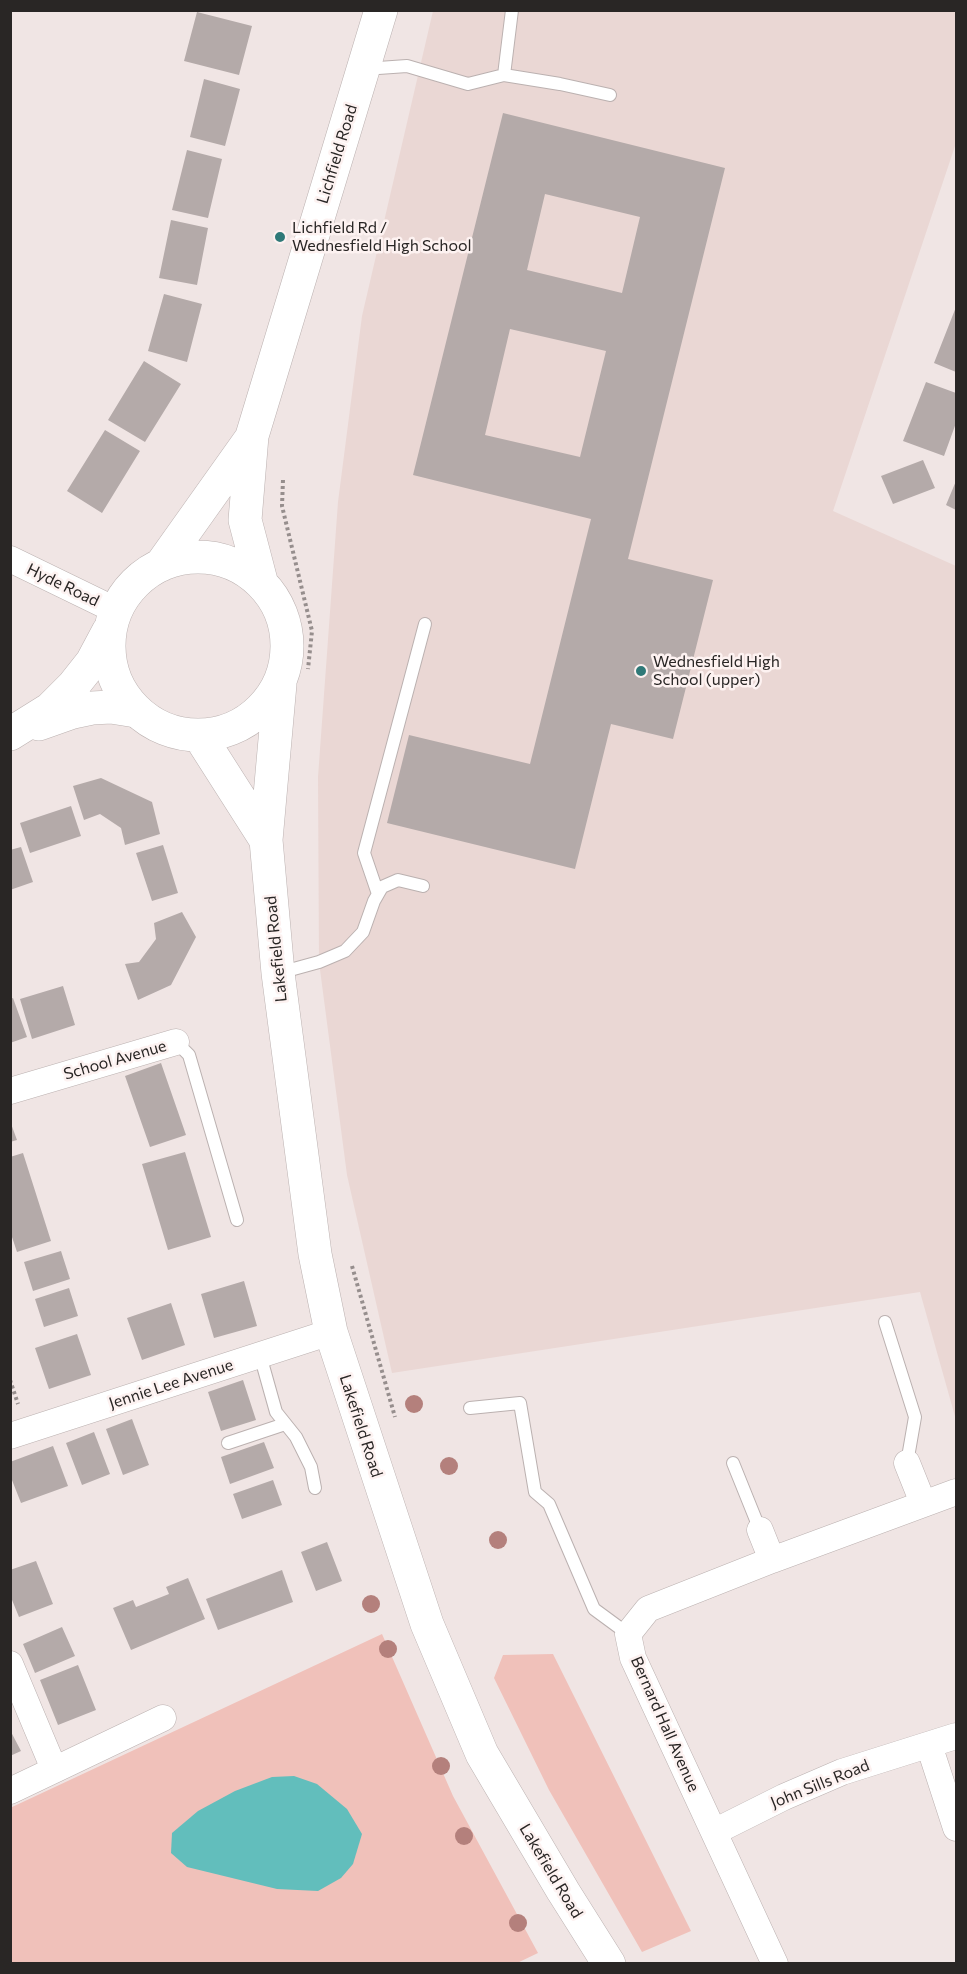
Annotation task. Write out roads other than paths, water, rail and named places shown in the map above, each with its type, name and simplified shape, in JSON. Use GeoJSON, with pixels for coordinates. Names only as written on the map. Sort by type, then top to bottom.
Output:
{"type":"FeatureCollection","features":[{"type":"Feature","properties":{"kind":"main road","name":"Lichfield Road"},"geometry":{"type":"LineString","coordinates":[[261,581],[245,520],[252,436],[381,10]]}},
{"type":"Feature","properties":{"kind":"main road","name":"Lichfield Road"},"geometry":{"type":"LineString","coordinates":[[160,565],[252,436]]}},
{"type":"Feature","properties":{"kind":"main road"},"geometry":{"type":"LineString","coordinates":[[13,733],[50,709],[73,687],[92,662],[112,621],[128,590],[143,575],[160,565],[190,557],[221,559],[261,581],[272,594],[285,623],[288,654],[294,680],[266,705],[223,729],[199,735],[183,735],[162,729],[136,711],[123,695],[112,675],[109,656],[112,621]]}},
{"type":"Feature","properties":{"kind":"main road","name":"Lakefield Road"},"geometry":{"type":"LineString","coordinates":[[294,680],[266,840],[278,973],[315,1254],[331,1332],[427,1624],[482,1754],[563,1892],[609,1964]]}},
{"type":"Feature","properties":{"kind":"main road"},"geometry":{"type":"LineString","coordinates":[[13,733],[73,712],[111,707],[136,711]]}},
{"type":"Feature","properties":{"kind":"main road","name":"Lakefield Road"},"geometry":{"type":"LineString","coordinates":[[199,735],[266,840]]}},
{"type":"Feature","properties":{"kind":"street","name":"Hyde Road"},"geometry":{"type":"LineString","coordinates":[[10,559],[112,621]]}},
{"type":"Feature","properties":{"kind":"street","name":"School Avenue"},"geometry":{"type":"LineString","coordinates":[[10,1091],[176,1042]]}},
{"type":"Feature","properties":{"kind":"street","name":"Jennie Lee Avenue"},"geometry":{"type":"LineString","coordinates":[[10,1436],[331,1332]]}},
{"type":"Feature","properties":{"kind":"street"},"geometry":{"type":"LineString","coordinates":[[907,1463],[923,1503]]}},
{"type":"Feature","properties":{"kind":"street","name":"Bernard Hall Avenue"},"geometry":{"type":"LineString","coordinates":[[775,1964],[633,1658],[628,1634],[648,1609],[772,1560],[957,1492]]}},
{"type":"Feature","properties":{"kind":"street"},"geometry":{"type":"LineString","coordinates":[[759,1530],[772,1560]]}},
{"type":"Feature","properties":{"kind":"street"},"geometry":{"type":"LineString","coordinates":[[10,1664],[54,1769]]}},
{"type":"Feature","properties":{"kind":"street"},"geometry":{"type":"LineString","coordinates":[[10,1791],[163,1718]]}},
{"type":"Feature","properties":{"kind":"street","name":"John Sills Road"},"geometry":{"type":"LineString","coordinates":[[714,1832],[842,1772],[957,1736]]}},
{"type":"Feature","properties":{"kind":"street"},"geometry":{"type":"LineString","coordinates":[[929,1745],[957,1828]]}},
{"type":"Feature","properties":{"kind":"lane"},"geometry":{"type":"LineString","coordinates":[[504,75],[512,10]]}},
{"type":"Feature","properties":{"kind":"lane"},"geometry":{"type":"LineString","coordinates":[[363,69],[407,66],[468,84],[504,75],[610,95]]}},
{"type":"Feature","properties":{"kind":"lane"},"geometry":{"type":"LineString","coordinates":[[378,894],[364,853],[425,624]]}},
{"type":"Feature","properties":{"kind":"lane"},"geometry":{"type":"LineString","coordinates":[[278,973],[319,962],[345,951],[363,933],[382,887],[398,880],[423,886]]}},
{"type":"Feature","properties":{"kind":"lane","name":"School Avenue"},"geometry":{"type":"LineString","coordinates":[[176,1042],[189,1055],[237,1220]]}},
{"type":"Feature","properties":{"kind":"lane"},"geometry":{"type":"LineString","coordinates":[[885,1322],[915,1417],[907,1463]]}},
{"type":"Feature","properties":{"kind":"lane"},"geometry":{"type":"LineString","coordinates":[[260,1355],[276,1412],[296,1437],[312,1467],[315,1488]]}},
{"type":"Feature","properties":{"kind":"lane"},"geometry":{"type":"LineString","coordinates":[[470,1408],[520,1403],[535,1492],[549,1504],[594,1609],[628,1634]]}},
{"type":"Feature","properties":{"kind":"lane"},"geometry":{"type":"LineString","coordinates":[[228,1443],[285,1424]]}},
{"type":"Feature","properties":{"kind":"lane"},"geometry":{"type":"LineString","coordinates":[[733,1463],[759,1530]]}},
{"type":"Feature","properties":{"kind":"water"},"geometry":{"type":"Polygon","coordinates":[[[294,1776],[317,1784],[347,1809],[362,1834],[353,1864],[341,1878],[318,1891],[277,1889],[187,1867],[171,1853],[172,1833],[198,1811],[235,1791],[272,1777],[294,1776]]]}},
{"type":"Feature","properties":{"kind":"place","name":"Lichfield Rd / Wednesfield High School"},"geometry":{"type":"Point","coordinates":[280,237]}},
{"type":"Feature","properties":{"kind":"place","name":"Wednesfield High School (upper)"},"geometry":{"type":"Point","coordinates":[641,671]}}]}
